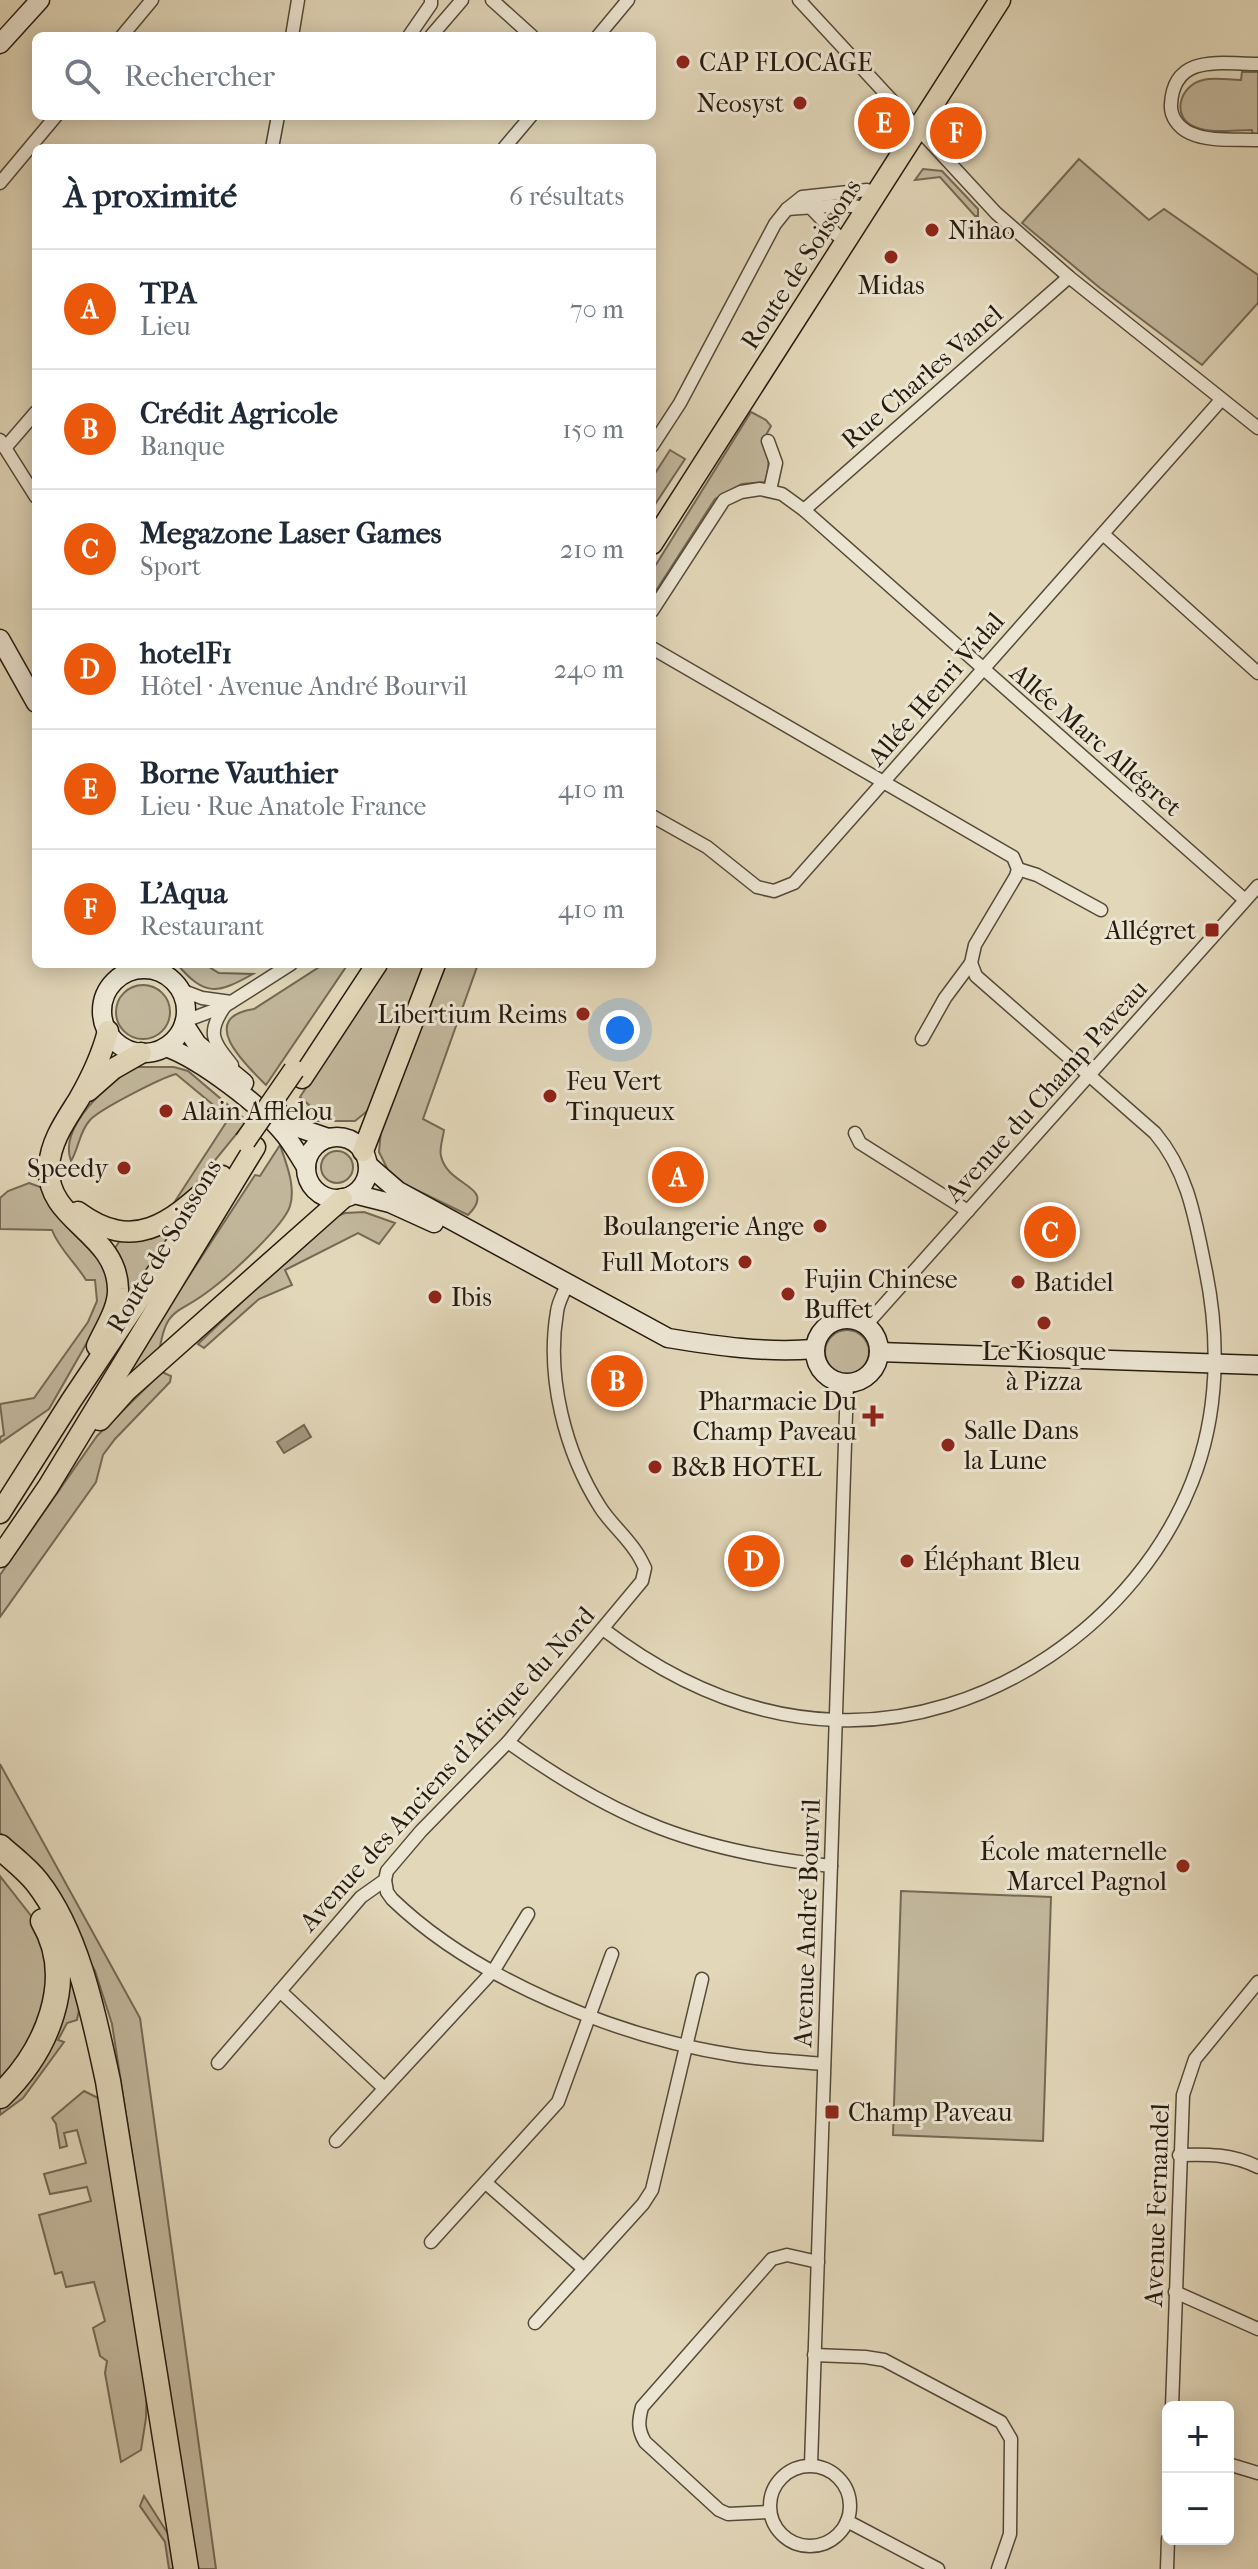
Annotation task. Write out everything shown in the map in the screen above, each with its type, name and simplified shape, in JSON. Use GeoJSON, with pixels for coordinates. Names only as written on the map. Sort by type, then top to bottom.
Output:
{"type":"FeatureCollection","features":[{"type":"Feature","properties":{"kind":"highway"},"geometry":{"type":"LineString","coordinates":[[0,1847],[36,1882],[68,1935],[92,2006],[108,2081],[186,2569]]}},
{"type":"Feature","properties":{"kind":"highway"},"geometry":{"type":"LineString","coordinates":[[0,1865],[23,1887],[54,1940],[58,1995],[42,2040],[22,2072],[0,2096]]}},
{"type":"Feature","properties":{"kind":"main road","name":"Route de Soissons"},"geometry":{"type":"LineString","coordinates":[[656,521],[767,356],[837,235],[916,129],[1000,0]]}},
{"type":"Feature","properties":{"kind":"main road","name":"Route de Soissons"},"geometry":{"type":"LineString","coordinates":[[656,537],[863,201]]}},
{"type":"Feature","properties":{"kind":"main road","name":"Route de Soissons"},"geometry":{"type":"LineString","coordinates":[[298,1074],[363,968]]}},
{"type":"Feature","properties":{"kind":"main road","name":"Route de Soissons"},"geometry":{"type":"LineString","coordinates":[[0,1557],[48,1487],[250,1144],[374,968]]}},
{"type":"Feature","properties":{"kind":"main road"},"geometry":{"type":"LineString","coordinates":[[366,1158],[434,968]]}},
{"type":"Feature","properties":{"kind":"main road"},"geometry":{"type":"LineString","coordinates":[[71,1401],[112,1313],[118,1291],[112,1263],[103,1246],[62,1208],[54,1194],[49,1167],[55,1141],[92,1073],[108,1031]]}},
{"type":"Feature","properties":{"kind":"main road"},"geometry":{"type":"LineString","coordinates":[[79,1099],[113,1069],[141,1053]]}},
{"type":"Feature","properties":{"kind":"main road","name":"Route de Soissons"},"geometry":{"type":"LineString","coordinates":[[0,1513],[222,1176],[250,1144]]}},
{"type":"Feature","properties":{"kind":"main road"},"geometry":{"type":"LineString","coordinates":[[51,1181],[66,1202],[82,1215],[109,1229],[139,1233],[170,1221],[222,1176]]}},
{"type":"Feature","properties":{"kind":"main road"},"geometry":{"type":"LineString","coordinates":[[48,1487],[126,1391],[348,1196]]}},
{"type":"Feature","properties":{"kind":"street"},"geometry":{"type":"LineString","coordinates":[[0,44],[40,0]]}},
{"type":"Feature","properties":{"kind":"street"},"geometry":{"type":"LineString","coordinates":[[125,32],[152,0]]}},
{"type":"Feature","properties":{"kind":"street"},"geometry":{"type":"LineString","coordinates":[[293,32],[298,0]]}},
{"type":"Feature","properties":{"kind":"street"},"geometry":{"type":"LineString","coordinates":[[412,32],[431,0]]}},
{"type":"Feature","properties":{"kind":"street"},"geometry":{"type":"LineString","coordinates":[[434,32],[462,0]]}},
{"type":"Feature","properties":{"kind":"street"},"geometry":{"type":"LineString","coordinates":[[492,0],[528,32]]}},
{"type":"Feature","properties":{"kind":"street"},"geometry":{"type":"LineString","coordinates":[[601,32],[628,0]]}},
{"type":"Feature","properties":{"kind":"street"},"geometry":{"type":"LineString","coordinates":[[799,0],[996,213],[1069,277],[1258,428]]}},
{"type":"Feature","properties":{"kind":"street"},"geometry":{"type":"LineString","coordinates":[[1258,64],[1204,63],[1187,69],[1176,83],[1171,110],[1179,126],[1194,135],[1258,140]]}},
{"type":"Feature","properties":{"kind":"street"},"geometry":{"type":"LineString","coordinates":[[33,144],[53,120]]}},
{"type":"Feature","properties":{"kind":"street"},"geometry":{"type":"LineString","coordinates":[[273,144],[277,120]]}},
{"type":"Feature","properties":{"kind":"street"},"geometry":{"type":"LineString","coordinates":[[507,144],[528,120]]}},
{"type":"Feature","properties":{"kind":"street"},"geometry":{"type":"LineString","coordinates":[[0,183],[32,145]]}},
{"type":"Feature","properties":{"kind":"street"},"geometry":{"type":"LineString","coordinates":[[656,440],[680,403],[775,224],[787,209],[802,197],[863,201]]}},
{"type":"Feature","properties":{"kind":"street"},"geometry":{"type":"LineString","coordinates":[[787,209],[812,209],[863,201]]}},
{"type":"Feature","properties":{"kind":"street"},"geometry":{"type":"LineString","coordinates":[[812,209],[837,235]]}},
{"type":"Feature","properties":{"kind":"street","name":"Rue Charles Vanel"},"geometry":{"type":"LineString","coordinates":[[804,510],[1069,277]]}},
{"type":"Feature","properties":{"kind":"street","name":"Allée Henri Vidal"},"geometry":{"type":"LineString","coordinates":[[656,818],[707,847],[757,887],[774,891],[794,883],[1221,400]]}},
{"type":"Feature","properties":{"kind":"street"},"geometry":{"type":"LineString","coordinates":[[32,416],[3,444],[32,491]]}},
{"type":"Feature","properties":{"kind":"street"},"geometry":{"type":"LineString","coordinates":[[656,605],[724,500],[751,490],[770,490],[776,456],[768,441]]}},
{"type":"Feature","properties":{"kind":"street","name":"Allée Marc Allégret"},"geometry":{"type":"LineString","coordinates":[[770,490],[792,500],[804,510],[1245,900]]}},
{"type":"Feature","properties":{"kind":"street"},"geometry":{"type":"LineString","coordinates":[[1103,534],[1258,673]]}},
{"type":"Feature","properties":{"kind":"street"},"geometry":{"type":"LineString","coordinates":[[0,639],[32,696]]}},
{"type":"Feature","properties":{"kind":"street"},"geometry":{"type":"LineString","coordinates":[[656,650],[1013,857],[1018,869],[1037,875],[1101,910]]}},
{"type":"Feature","properties":{"kind":"street"},"geometry":{"type":"LineString","coordinates":[[922,1039],[945,998],[971,963],[975,945],[1018,869]]}},
{"type":"Feature","properties":{"kind":"street","name":"Avenue du Champ Paveau"},"geometry":{"type":"LineString","coordinates":[[866,1325],[1258,886]]}},
{"type":"Feature","properties":{"kind":"street"},"geometry":{"type":"LineString","coordinates":[[603,1629],[656,1665],[713,1694],[776,1712],[835,1720],[912,1713],[990,1689],[1056,1652],[1111,1605],[1156,1550],[1188,1491],[1211,1410],[1214,1364],[1209,1287],[1191,1203],[1180,1170],[1155,1133],[976,976],[971,963]]}},
{"type":"Feature","properties":{"kind":"street"},"geometry":{"type":"LineString","coordinates":[[131,968],[105,994],[103,1018],[108,1031],[125,1048],[141,1053],[166,1047],[177,1037],[184,1023],[185,1000],[172,977]]}},
{"type":"Feature","properties":{"kind":"street"},"geometry":{"type":"LineString","coordinates":[[141,968],[172,977],[210,1001],[228,1004]]}},
{"type":"Feature","properties":{"kind":"street"},"geometry":{"type":"LineString","coordinates":[[184,1023],[228,1004],[285,968]]}},
{"type":"Feature","properties":{"kind":"street"},"geometry":{"type":"LineString","coordinates":[[228,1004],[212,1027],[213,1036],[217,1046],[248,1085]]}},
{"type":"Feature","properties":{"kind":"street"},"geometry":{"type":"LineString","coordinates":[[184,1023],[197,1044],[296,1127],[306,1133],[348,1139],[398,1191],[668,1338],[716,1346],[790,1351],[814,1349]]}},
{"type":"Feature","properties":{"kind":"street"},"geometry":{"type":"LineString","coordinates":[[166,1047],[188,1056],[241,1095],[279,1128],[306,1167]]}},
{"type":"Feature","properties":{"kind":"street"},"geometry":{"type":"LineString","coordinates":[[855,1133],[860,1143],[968,1211]]}},
{"type":"Feature","properties":{"kind":"street"},"geometry":{"type":"LineString","coordinates":[[328,1138],[312,1149],[306,1167],[307,1178],[313,1188],[331,1199],[348,1196],[390,1203],[568,1283]]}},
{"type":"Feature","properties":{"kind":"street"},"geometry":{"type":"LineString","coordinates":[[348,1196],[367,1176],[366,1158]]}},
{"type":"Feature","properties":{"kind":"street","name":"Avenue des Anciens d'Afrique du Nord"},"geometry":{"type":"LineString","coordinates":[[218,2063],[361,1897],[385,1880],[393,1863],[421,1831],[508,1742],[637,1589],[644,1575],[645,1568],[637,1552],[601,1509],[568,1439],[555,1352],[557,1310],[568,1283]]}},
{"type":"Feature","properties":{"kind":"street"},"geometry":{"type":"LineString","coordinates":[[840,1319],[866,1325],[873,1333],[879,1352],[876,1364],[859,1381],[834,1381],[823,1373],[816,1362],[814,1349],[818,1336],[827,1325],[840,1319]]}},
{"type":"Feature","properties":{"kind":"street"},"geometry":{"type":"LineString","coordinates":[[879,1352],[1258,1365]]}},
{"type":"Feature","properties":{"kind":"street","name":"Avenue André Bourvil"},"geometry":{"type":"LineString","coordinates":[[811,2465],[847,1383]]}},
{"type":"Feature","properties":{"kind":"street"},"geometry":{"type":"LineString","coordinates":[[508,1742],[597,1800],[660,1830],[748,1855],[831,1866]]}},
{"type":"Feature","properties":{"kind":"street"},"geometry":{"type":"LineString","coordinates":[[385,1880],[387,1892],[406,1912],[438,1936],[545,1997],[590,2016],[686,2046],[756,2058],[824,2064]]}},
{"type":"Feature","properties":{"kind":"street"},"geometry":{"type":"LineString","coordinates":[[336,2141],[494,1970],[528,1914]]}},
{"type":"Feature","properties":{"kind":"street"},"geometry":{"type":"LineString","coordinates":[[431,2242],[558,2102],[612,1954]]}},
{"type":"Feature","properties":{"kind":"street"},"geometry":{"type":"LineString","coordinates":[[535,2323],[643,2204],[652,2190],[702,1979]]}},
{"type":"Feature","properties":{"kind":"street"},"geometry":{"type":"LineString","coordinates":[[280,1991],[384,2088]]}},
{"type":"Feature","properties":{"kind":"street","name":"Avenue Fernandel"},"geometry":{"type":"LineString","coordinates":[[1172,2401],[1183,2095],[1189,2072],[1205,2045],[1255,1991]]}},
{"type":"Feature","properties":{"kind":"street"},"geometry":{"type":"LineString","coordinates":[[1179,2155],[1241,2158],[1258,2167]]}},
{"type":"Feature","properties":{"kind":"street"},"geometry":{"type":"LineString","coordinates":[[486,2183],[583,2268]]}},
{"type":"Feature","properties":{"kind":"street"},"geometry":{"type":"LineString","coordinates":[[769,2512],[728,2514],[719,2510],[645,2442],[639,2431],[639,2420],[642,2407],[772,2259],[787,2255],[818,2262]]}},
{"type":"Feature","properties":{"kind":"street"},"geometry":{"type":"LineString","coordinates":[[1175,2292],[1258,2329]]}},
{"type":"Feature","properties":{"kind":"street"},"geometry":{"type":"LineString","coordinates":[[814,2355],[884,2360],[1001,2422],[1011,2439],[1010,2534],[998,2569]]}},
{"type":"Feature","properties":{"kind":"street"},"geometry":{"type":"LineString","coordinates":[[811,2465],[826,2468],[839,2477],[847,2490],[850,2506],[847,2521],[838,2534],[825,2543],[810,2546],[796,2544],[783,2537],[769,2512],[775,2484],[784,2474],[797,2467],[811,2465]]}},
{"type":"Feature","properties":{"kind":"street"},"geometry":{"type":"LineString","coordinates":[[1234,2466],[1258,2473]]}},
{"type":"Feature","properties":{"kind":"street"},"geometry":{"type":"LineString","coordinates":[[847,2521],[938,2569]]}},
{"type":"Feature","properties":{"kind":"street"},"geometry":{"type":"LineString","coordinates":[[1167,2569],[1168,2545]]}},
{"type":"Feature","properties":{"kind":"shaded area"},"geometry":{"type":"Polygon","coordinates":[[[1242,72],[1258,72],[1258,138],[1253,137],[1252,130],[1223,131],[1195,127],[1182,116],[1180,109],[1184,94],[1195,83],[1207,79],[1241,80],[1242,72]]]}},
{"type":"Feature","properties":{"kind":"shaded area"},"geometry":{"type":"Polygon","coordinates":[[[1079,159],[1149,220],[1164,209],[1258,275],[1258,303],[1202,365],[1100,288],[1022,223],[1079,159]]]}},
{"type":"Feature","properties":{"kind":"shaded area"},"geometry":{"type":"Polygon","coordinates":[[[923,169],[942,171],[978,209],[978,216],[940,177],[915,180],[923,169]]]}},
{"type":"Feature","properties":{"kind":"shaded area"},"geometry":{"type":"Polygon","coordinates":[[[751,412],[766,420],[771,426],[762,442],[768,462],[765,482],[742,484],[715,499],[656,591],[656,565],[751,412]]]}},
{"type":"Feature","properties":{"kind":"shaded area"},"geometry":{"type":"Polygon","coordinates":[[[670,450],[685,459],[656,503],[656,472],[670,450]]]}},
{"type":"Feature","properties":{"kind":"shaded area"},"geometry":{"type":"Polygon","coordinates":[[[181,968],[211,968],[219,973],[253,974],[230,986],[212,989],[181,968]]]}},
{"type":"Feature","properties":{"kind":"shaded area"},"geometry":{"type":"Polygon","coordinates":[[[318,968],[345,968],[266,1085],[238,1055],[227,1032],[228,1022],[237,1014],[254,1009],[318,968]]]}},
{"type":"Feature","properties":{"kind":"shaded area"},"geometry":{"type":"Polygon","coordinates":[[[384,968],[427,968],[371,1108],[355,1121],[309,1121],[299,1118],[309,1105],[300,1097],[384,968]]]}},
{"type":"Feature","properties":{"kind":"shaded area"},"geometry":{"type":"Polygon","coordinates":[[[444,968],[477,968],[423,1119],[444,1130],[441,1153],[445,1166],[477,1198],[468,1215],[404,1184],[388,1170],[379,1152],[381,1130],[444,968]]]}},
{"type":"Feature","properties":{"kind":"shaded area"},"geometry":{"type":"Polygon","coordinates":[[[143,985],[162,993],[170,1012],[162,1031],[143,1039],[124,1031],[116,1012],[124,993],[143,985]]]}},
{"type":"Feature","properties":{"kind":"shaded area"},"geometry":{"type":"Polygon","coordinates":[[[134,1067],[174,1067],[188,1071],[247,1121],[173,1212],[157,1222],[114,1224],[115,1219],[126,1223],[141,1221],[170,1209],[229,1118],[176,1074],[131,1094],[96,1115],[84,1130],[71,1161],[69,1148],[79,1120],[100,1095],[134,1067]]]}},
{"type":"Feature","properties":{"kind":"shaded area"},"geometry":{"type":"Polygon","coordinates":[[[280,1145],[292,1191],[286,1215],[230,1274],[175,1313],[165,1327],[159,1353],[129,1378],[125,1374],[255,1175],[260,1176],[280,1145]]]}},
{"type":"Feature","properties":{"kind":"shaded area"},"geometry":{"type":"Polygon","coordinates":[[[337,1151],[348,1156],[353,1167],[348,1178],[337,1183],[326,1178],[321,1167],[326,1156],[337,1151]]]}},
{"type":"Feature","properties":{"kind":"shaded area"},"geometry":{"type":"Polygon","coordinates":[[[29,1183],[43,1188],[47,1201],[64,1223],[105,1265],[111,1291],[105,1311],[49,1409],[0,1443],[0,1437],[4,1435],[0,1404],[34,1398],[88,1322],[97,1301],[95,1280],[86,1280],[52,1230],[0,1229],[0,1198],[8,1191],[29,1183]]]}},
{"type":"Feature","properties":{"kind":"shaded area"},"geometry":{"type":"Polygon","coordinates":[[[364,1212],[395,1223],[379,1244],[358,1233],[285,1270],[292,1285],[259,1299],[204,1348],[198,1344],[327,1220],[345,1213],[364,1212]]]}},
{"type":"Feature","properties":{"kind":"shaded area"},"geometry":{"type":"Polygon","coordinates":[[[180,1227],[129,1304],[127,1283],[113,1251],[121,1239],[151,1239],[180,1227]]]}},
{"type":"Feature","properties":{"kind":"shaded area"},"geometry":{"type":"Polygon","coordinates":[[[847,1330],[863,1336],[869,1352],[863,1368],[847,1374],[831,1368],[825,1352],[831,1336],[847,1330]]]}},
{"type":"Feature","properties":{"kind":"shaded area"},"geometry":{"type":"Polygon","coordinates":[[[162,1372],[171,1376],[170,1382],[103,1455],[96,1482],[0,1617],[0,1575],[97,1436],[162,1372]]]}},
{"type":"Feature","properties":{"kind":"shaded area"},"geometry":{"type":"Polygon","coordinates":[[[304,1425],[311,1437],[284,1453],[277,1442],[304,1425]]]}},
{"type":"Feature","properties":{"kind":"shaded area"},"geometry":{"type":"Polygon","coordinates":[[[0,1764],[140,2018],[216,2569],[196,2569],[112,2024],[95,1971],[24,1851],[0,1833],[0,1764]]]}},
{"type":"Feature","properties":{"kind":"shaded area"},"geometry":{"type":"Polygon","coordinates":[[[0,1876],[32,1917],[45,1944],[50,1997],[43,2023],[0,2082],[0,1876]]]}},
{"type":"Feature","properties":{"kind":"shaded area"},"geometry":{"type":"Polygon","coordinates":[[[901,1891],[1051,1897],[1043,2141],[893,2135],[901,1891]]]}},
{"type":"Feature","properties":{"kind":"shaded area"},"geometry":{"type":"Polygon","coordinates":[[[65,1950],[82,1994],[77,2020],[67,2023],[58,2040],[64,2042],[23,2098],[0,2115],[0,2107],[38,2069],[58,2032],[64,2003],[65,1950]]]}},
{"type":"Feature","properties":{"kind":"shaded area"},"geometry":{"type":"Polygon","coordinates":[[[84,2091],[100,2099],[111,2177],[120,2187],[147,2377],[141,2450],[121,2462],[105,2373],[107,2361],[100,2356],[93,2328],[105,2321],[94,2282],[66,2287],[62,2272],[55,2274],[39,2215],[91,2201],[87,2187],[50,2194],[44,2174],[86,2163],[77,2130],[64,2133],[67,2146],[60,2148],[52,2118],[84,2091]]]}},
{"type":"Feature","properties":{"kind":"shaded area"},"geometry":{"type":"Polygon","coordinates":[[[144,2496],[172,2540],[177,2569],[169,2569],[165,2542],[140,2506],[144,2496]]]}},
{"type":"Feature","properties":{"kind":"place","name":"CAP FLOCAGE"},"geometry":{"type":"Point","coordinates":[683,62]}},
{"type":"Feature","properties":{"kind":"place","name":"Neosyst"},"geometry":{"type":"Point","coordinates":[800,103]}},
{"type":"Feature","properties":{"kind":"place","name":"Borne Vauthier"},"geometry":{"type":"Point","coordinates":[884,123]}},
{"type":"Feature","properties":{"kind":"place","name":"L'Aqua"},"geometry":{"type":"Point","coordinates":[956,133]}},
{"type":"Feature","properties":{"kind":"place","name":"Nihao"},"geometry":{"type":"Point","coordinates":[932,230]}},
{"type":"Feature","properties":{"kind":"place","name":"Midas"},"geometry":{"type":"Point","coordinates":[891,257]}},
{"type":"Feature","properties":{"kind":"place","name":"Allégret"},"geometry":{"type":"Point","coordinates":[1212,930]}},
{"type":"Feature","properties":{"kind":"place","name":"Libertium Reims"},"geometry":{"type":"Point","coordinates":[583,1014]}},
{"type":"Feature","properties":{"kind":"place","name":"Feu Vert Tinqueux"},"geometry":{"type":"Point","coordinates":[550,1096]}},
{"type":"Feature","properties":{"kind":"place","name":"Alain Afflelou"},"geometry":{"type":"Point","coordinates":[166,1111]}},
{"type":"Feature","properties":{"kind":"place","name":"Speedy"},"geometry":{"type":"Point","coordinates":[124,1168]}},
{"type":"Feature","properties":{"kind":"place","name":"TPA"},"geometry":{"type":"Point","coordinates":[678,1177]}},
{"type":"Feature","properties":{"kind":"place","name":"Boulangerie Ange"},"geometry":{"type":"Point","coordinates":[820,1226]}},
{"type":"Feature","properties":{"kind":"place","name":"Megazone Laser Games"},"geometry":{"type":"Point","coordinates":[1050,1232]}},
{"type":"Feature","properties":{"kind":"place","name":"Full Motors"},"geometry":{"type":"Point","coordinates":[745,1262]}},
{"type":"Feature","properties":{"kind":"place","name":"Batidel"},"geometry":{"type":"Point","coordinates":[1018,1282]}},
{"type":"Feature","properties":{"kind":"place","name":"Fujin Chinese Buffet"},"geometry":{"type":"Point","coordinates":[788,1294]}},
{"type":"Feature","properties":{"kind":"place","name":"Ibis"},"geometry":{"type":"Point","coordinates":[435,1297]}},
{"type":"Feature","properties":{"kind":"place","name":"Le Kiosque à Pizza"},"geometry":{"type":"Point","coordinates":[1044,1323]}},
{"type":"Feature","properties":{"kind":"place","name":"Crédit Agricole"},"geometry":{"type":"Point","coordinates":[617,1381]}},
{"type":"Feature","properties":{"kind":"place","name":"Pharmacie Du Champ Paveau"},"geometry":{"type":"Point","coordinates":[873,1416]}},
{"type":"Feature","properties":{"kind":"place","name":"Salle Dans la Lune"},"geometry":{"type":"Point","coordinates":[948,1445]}},
{"type":"Feature","properties":{"kind":"place","name":"B&B HOTEL"},"geometry":{"type":"Point","coordinates":[655,1467]}},
{"type":"Feature","properties":{"kind":"place","name":"hotelF1"},"geometry":{"type":"Point","coordinates":[754,1561]}},
{"type":"Feature","properties":{"kind":"place","name":"Éléphant Bleu"},"geometry":{"type":"Point","coordinates":[907,1561]}},
{"type":"Feature","properties":{"kind":"place","name":"École maternelle Marcel Pagnol"},"geometry":{"type":"Point","coordinates":[1183,1866]}},
{"type":"Feature","properties":{"kind":"place","name":"Champ Paveau"},"geometry":{"type":"Point","coordinates":[832,2112]}}]}
